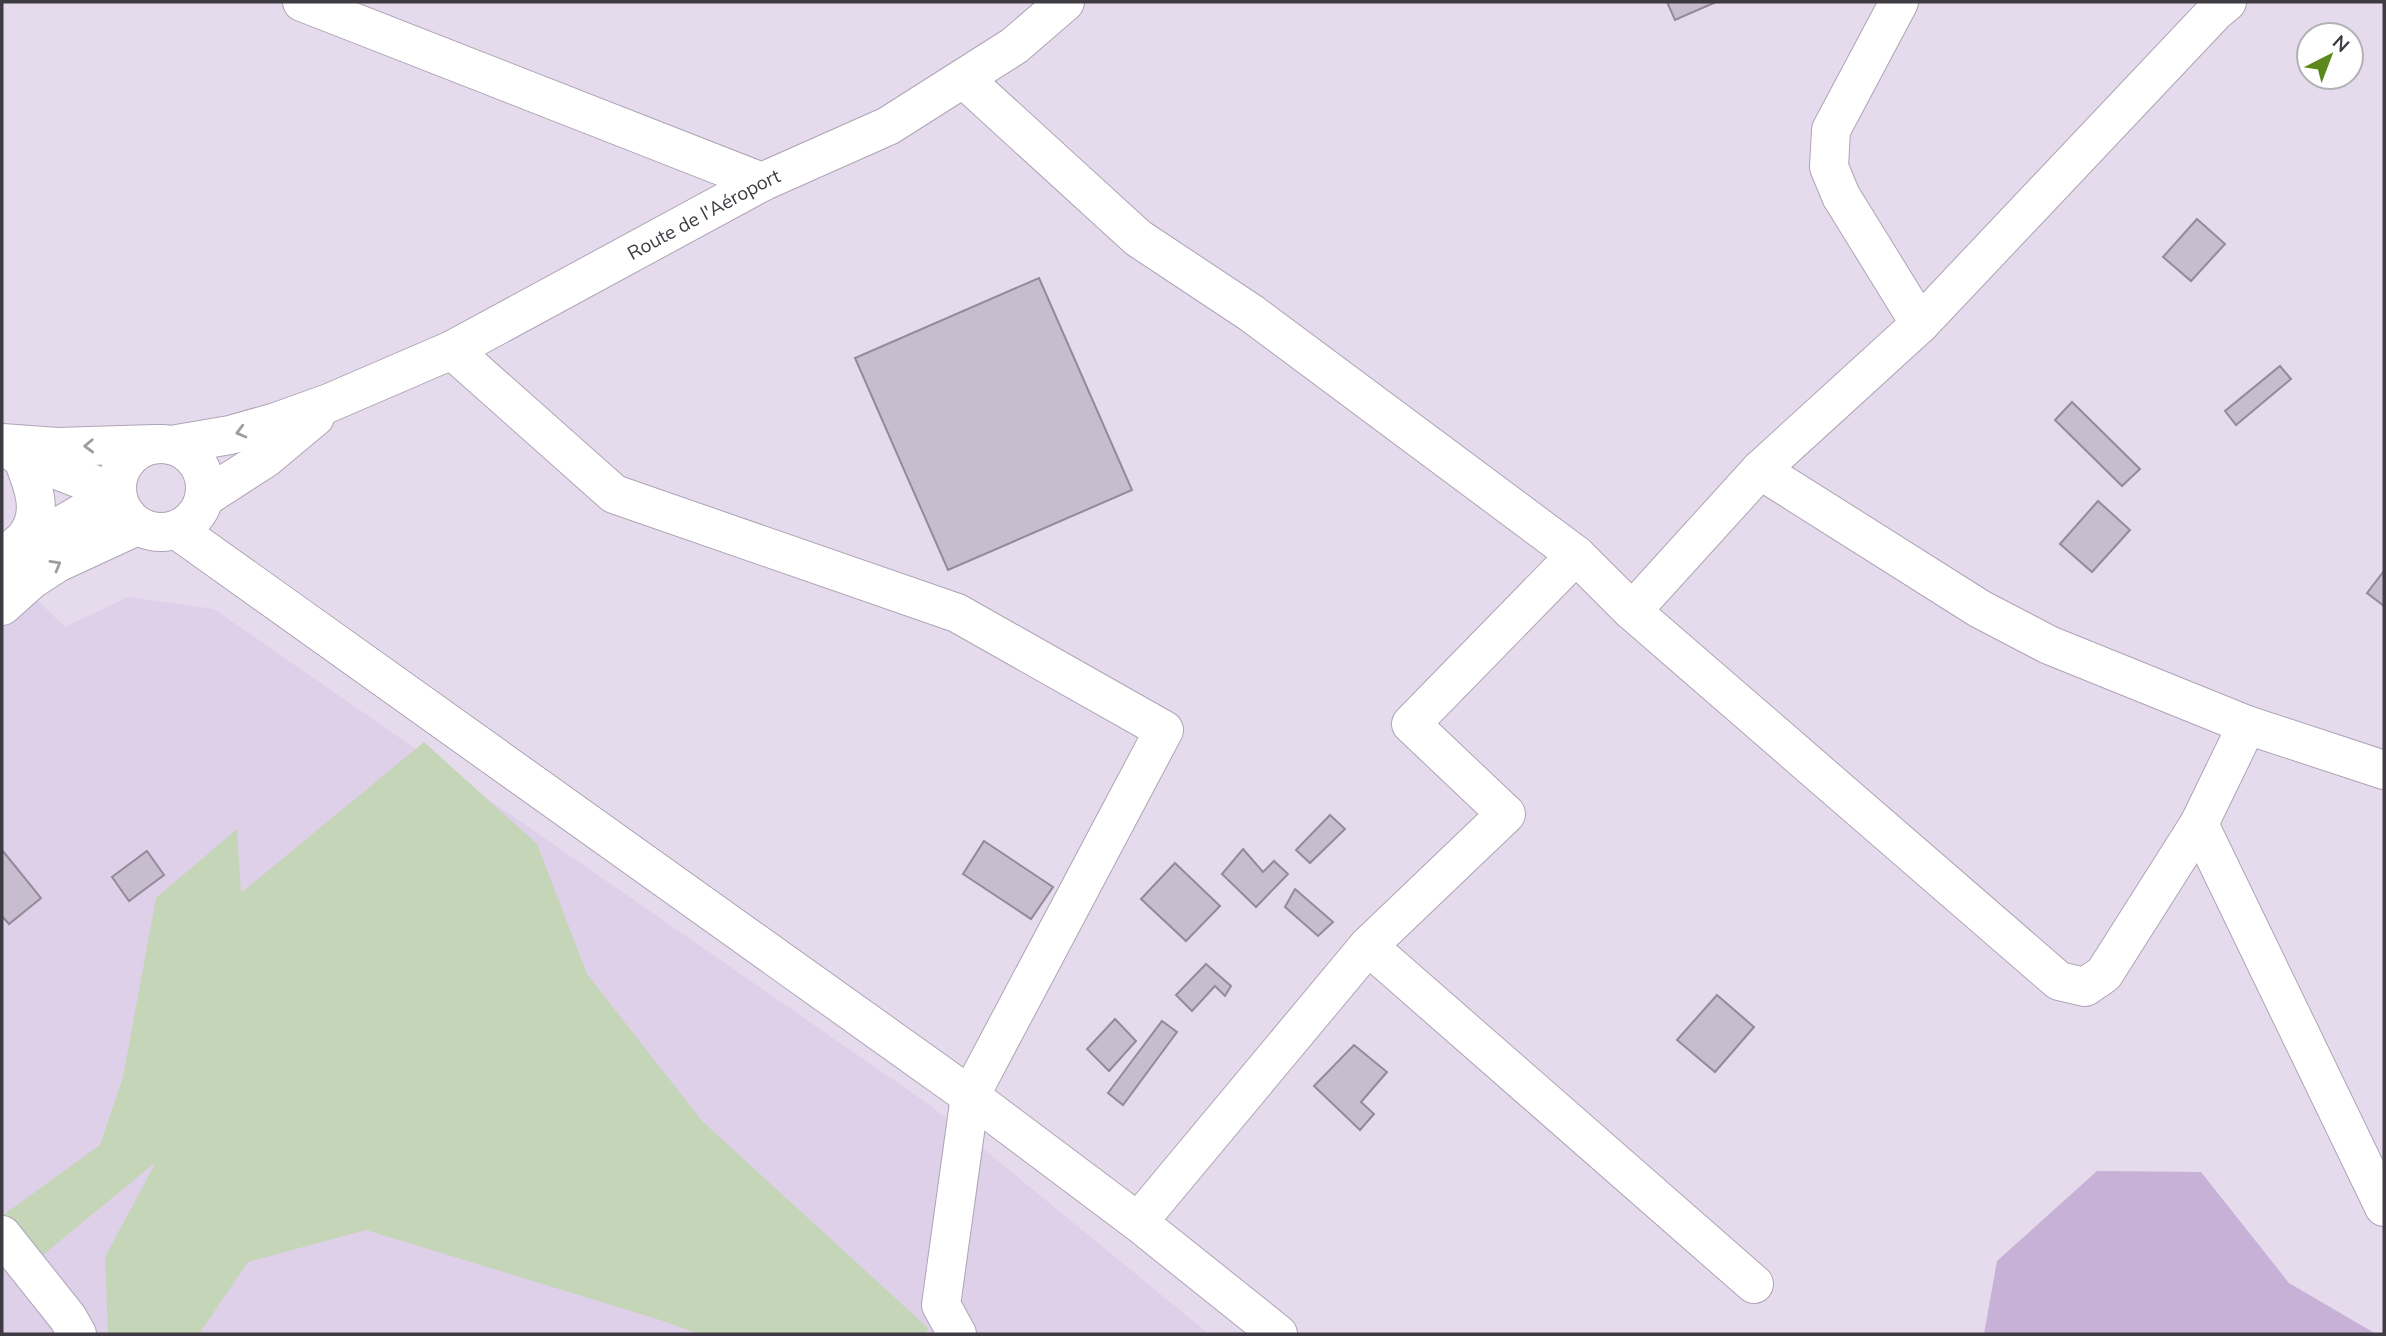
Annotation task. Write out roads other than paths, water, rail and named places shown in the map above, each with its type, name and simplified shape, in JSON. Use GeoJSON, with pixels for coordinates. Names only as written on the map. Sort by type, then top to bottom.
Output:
{"type":"FeatureCollection","features":[{"type":"Feature","properties":{"kind":"street"},"geometry":{"type":"LineString","coordinates":[[302,2],[762,182]]}},
{"type":"Feature","properties":{"kind":"street","name":"Route de l'Aéroport"},"geometry":{"type":"LineString","coordinates":[[164,444],[242,432],[330,403],[452,350],[762,182],[888,127],[1014,46],[1065,2]]}},
{"type":"Feature","properties":{"kind":"street"},"geometry":{"type":"LineString","coordinates":[[1899,2],[1831,130],[1829,167],[1841,196],[1920,324]]}},
{"type":"Feature","properties":{"kind":"street"},"geometry":{"type":"LineString","coordinates":[[1632,611],[1760,470],[1920,324],[2205,22],[2227,2]]}},
{"type":"Feature","properties":{"kind":"street"},"geometry":{"type":"LineString","coordinates":[[965,79],[1138,238],[1251,313],[1576,555],[1632,611],[2059,981],[2085,987],[2104,974],[2199,824],[2247,725]]}},
{"type":"Feature","properties":{"kind":"street"},"geometry":{"type":"LineString","coordinates":[[452,350],[614,494],[957,613],[1164,730],[970,1096],[941,1305],[957,1334]]}},
{"type":"Feature","properties":{"kind":"street","name":"Route de l'Aéroport"},"geometry":{"type":"LineString","coordinates":[[204,498],[266,458],[330,403]]}},
{"type":"Feature","properties":{"kind":"street"},"geometry":{"type":"LineString","coordinates":[[8,449],[164,444],[184,450],[201,471],[205,484],[204,498],[189,523],[177,530],[163,532],[149,531],[137,526],[127,517],[116,494],[122,465],[131,455],[144,447],[164,444]]}},
{"type":"Feature","properties":{"kind":"street"},"geometry":{"type":"LineString","coordinates":[[8,449],[116,494]]}},
{"type":"Feature","properties":{"kind":"street"},"geometry":{"type":"LineString","coordinates":[[2,562],[29,534],[36,508],[34,496],[8,449]]}},
{"type":"Feature","properties":{"kind":"street"},"geometry":{"type":"LineString","coordinates":[[1760,470],[1980,609],[2049,645],[2247,725],[2384,770]]}},
{"type":"Feature","properties":{"kind":"street"},"geometry":{"type":"LineString","coordinates":[[2,562],[116,494]]}},
{"type":"Feature","properties":{"kind":"street"},"geometry":{"type":"LineString","coordinates":[[2,606],[57,563],[137,526]]}},
{"type":"Feature","properties":{"kind":"street"},"geometry":{"type":"LineString","coordinates":[[177,530],[970,1096],[1138,1222],[1278,1334]]}},
{"type":"Feature","properties":{"kind":"street"},"geometry":{"type":"LineString","coordinates":[[1138,1222],[1368,946],[1506,814],[1411,724],[1576,555]]}},
{"type":"Feature","properties":{"kind":"street"},"geometry":{"type":"LineString","coordinates":[[2199,824],[2384,1207]]}},
{"type":"Feature","properties":{"kind":"street"},"geometry":{"type":"LineString","coordinates":[[1368,946],[1755,1284]]}},
{"type":"Feature","properties":{"kind":"street"},"geometry":{"type":"LineString","coordinates":[[2,1234],[68,1318],[77,1334]]}}]}
